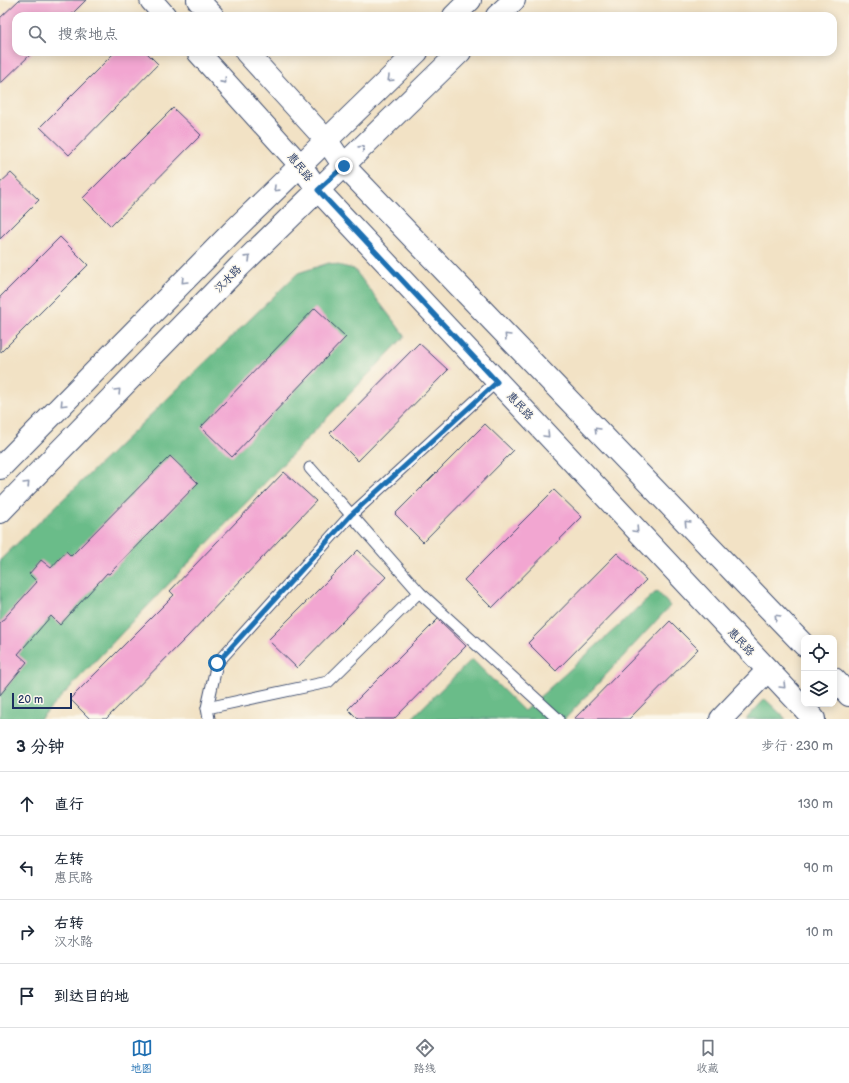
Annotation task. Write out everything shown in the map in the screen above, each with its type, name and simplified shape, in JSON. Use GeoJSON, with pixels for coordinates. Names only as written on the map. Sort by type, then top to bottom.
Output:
{"type":"FeatureCollection","features":[{"type":"Feature","properties":{"kind":"street"},"geometry":{"type":"LineString","coordinates":[[151,0],[162,12]]}},
{"type":"Feature","properties":{"kind":"street"},"geometry":{"type":"LineString","coordinates":[[198,0],[209,12]]}},
{"type":"Feature","properties":{"kind":"street"},"geometry":{"type":"LineString","coordinates":[[458,12],[470,0]]}},
{"type":"Feature","properties":{"kind":"street"},"geometry":{"type":"LineString","coordinates":[[502,12],[514,0]]}},
{"type":"Feature","properties":{"kind":"street","name":"惠民路"},"geometry":{"type":"LineString","coordinates":[[202,56],[301,166],[318,190],[814,719]]}},
{"type":"Feature","properties":{"kind":"street"},"geometry":{"type":"LineString","coordinates":[[250,56],[327,141],[344,166],[801,642]]}},
{"type":"Feature","properties":{"kind":"street"},"geometry":{"type":"LineString","coordinates":[[0,468],[233,231],[413,56]]}},
{"type":"Feature","properties":{"kind":"street","name":"汉水路"},"geometry":{"type":"LineString","coordinates":[[0,512],[240,266],[456,56]]}},
{"type":"Feature","properties":{"kind":"street"},"geometry":{"type":"LineString","coordinates":[[721,719],[768,670]]}},
{"type":"Feature","properties":{"kind":"street"},"geometry":{"type":"LineString","coordinates":[[837,681],[849,695]]}},
{"type":"Feature","properties":{"kind":"lane"},"geometry":{"type":"LineString","coordinates":[[419,592],[328,682],[208,714],[217,663],[351,515],[497,382]]}},
{"type":"Feature","properties":{"kind":"lane"},"geometry":{"type":"LineString","coordinates":[[310,468],[419,592],[558,719]]}},
{"type":"Feature","properties":{"kind":"green space"},"geometry":{"type":"Polygon","coordinates":[[[329,263],[354,269],[405,336],[40,719],[0,719],[0,560],[298,273],[329,263]]]}},
{"type":"Feature","properties":{"kind":"green space"},"geometry":{"type":"Polygon","coordinates":[[[657,591],[670,606],[565,719],[411,719],[472,659],[524,711],[657,591]]]}},
{"type":"Feature","properties":{"kind":"green space"},"geometry":{"type":"Polygon","coordinates":[[[765,699],[786,719],[746,719],[765,699]]]}},
{"type":"Feature","properties":{"kind":"building"},"geometry":{"type":"Polygon","coordinates":[[[19,0],[86,0],[74,12],[12,12],[12,56],[29,56],[0,84],[0,18],[19,0]]]}},
{"type":"Feature","properties":{"kind":"building"},"geometry":{"type":"Polygon","coordinates":[[[111,56],[150,56],[158,64],[69,155],[40,127],[111,56]]]}},
{"type":"Feature","properties":{"kind":"building"},"geometry":{"type":"Polygon","coordinates":[[[173,108],[201,135],[111,226],[83,198],[173,108]]]}},
{"type":"Feature","properties":{"kind":"building"},"geometry":{"type":"Polygon","coordinates":[[[11,173],[39,200],[0,239],[0,183],[11,173]]]}},
{"type":"Feature","properties":{"kind":"building"},"geometry":{"type":"Polygon","coordinates":[[[60,237],[88,265],[0,353],[0,297],[60,237]]]}},
{"type":"Feature","properties":{"kind":"building"},"geometry":{"type":"Polygon","coordinates":[[[315,308],[346,337],[232,457],[201,427],[315,308]]]}},
{"type":"Feature","properties":{"kind":"building"},"geometry":{"type":"Polygon","coordinates":[[[419,343],[448,370],[358,461],[330,433],[419,343]]]}},
{"type":"Feature","properties":{"kind":"building"},"geometry":{"type":"Polygon","coordinates":[[[485,424],[513,451],[423,542],[395,514],[485,424]]]}},
{"type":"Feature","properties":{"kind":"building"},"geometry":{"type":"Polygon","coordinates":[[[170,456],[198,483],[109,574],[107,573],[60,625],[51,616],[18,654],[27,662],[0,695],[0,623],[37,582],[29,574],[41,560],[51,568],[66,551],[71,556],[170,456]]]}},
{"type":"Feature","properties":{"kind":"building"},"geometry":{"type":"Polygon","coordinates":[[[284,472],[316,501],[188,636],[106,719],[90,719],[70,699],[174,595],[170,591],[284,472]]]}},
{"type":"Feature","properties":{"kind":"building"},"geometry":{"type":"Polygon","coordinates":[[[554,490],[582,517],[492,608],[464,580],[554,490]]]}},
{"type":"Feature","properties":{"kind":"building"},"geometry":{"type":"Polygon","coordinates":[[[358,550],[386,577],[297,668],[268,640],[358,550]]]}},
{"type":"Feature","properties":{"kind":"building"},"geometry":{"type":"Polygon","coordinates":[[[617,553],[646,580],[556,671],[528,643],[617,553]]]}},
{"type":"Feature","properties":{"kind":"building"},"geometry":{"type":"Polygon","coordinates":[[[438,619],[466,646],[394,719],[358,719],[348,709],[438,619]]]}},
{"type":"Feature","properties":{"kind":"building"},"geometry":{"type":"Polygon","coordinates":[[[670,621],[698,649],[629,719],[574,719],[670,621]]]}},
{"type":"Feature","properties":{"kind":"route"},"geometry":{"type":"LineString","coordinates":[[217,663],[351,515],[497,382],[318,190],[344,166]]}}]}
